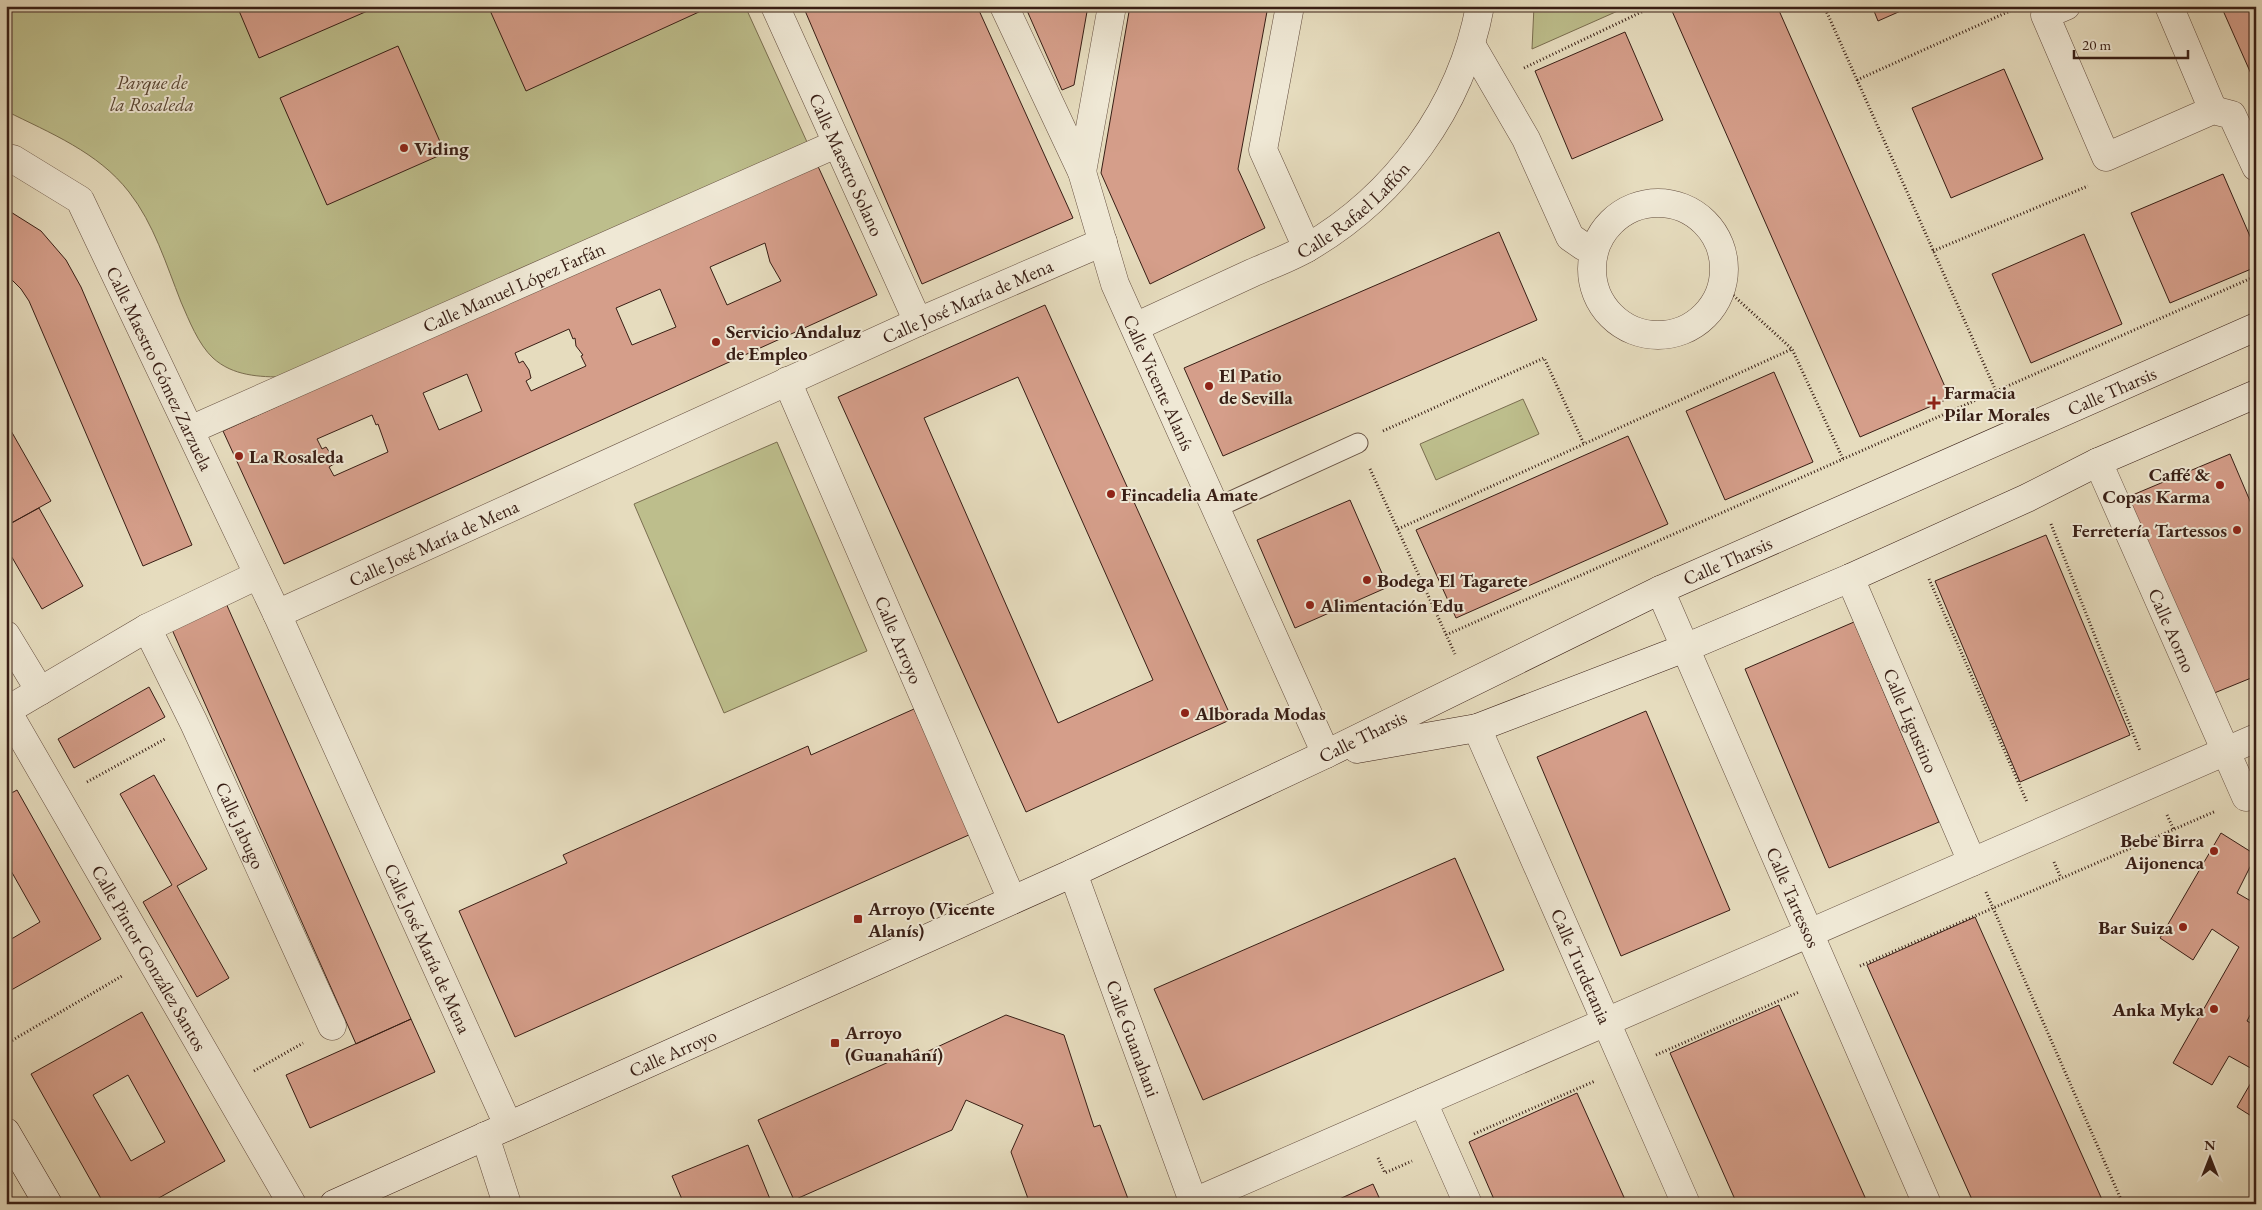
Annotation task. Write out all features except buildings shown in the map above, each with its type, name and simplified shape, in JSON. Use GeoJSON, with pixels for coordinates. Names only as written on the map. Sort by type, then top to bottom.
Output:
{"type":"FeatureCollection","features":[{"type":"Feature","properties":{"kind":"street","name":"Calle Maestro Solano"},"geometry":{"type":"LineString","coordinates":[[775,6],[918,322]]}},
{"type":"Feature","properties":{"kind":"street","name":"Calle Vicente Alanís"},"geometry":{"type":"LineString","coordinates":[[1004,6],[1082,172],[1116,284],[1326,754]]}},
{"type":"Feature","properties":{"kind":"street"},"geometry":{"type":"LineString","coordinates":[[1082,172],[1112,6]]}},
{"type":"Feature","properties":{"kind":"street"},"geometry":{"type":"LineString","coordinates":[[1290,6],[1263,150],[1306,248]]}},
{"type":"Feature","properties":{"kind":"street","name":"Calle Rafael Laffón"},"geometry":{"type":"LineString","coordinates":[[1135,327],[1306,248],[1365,208],[1393,180],[1422,143],[1452,95],[1472,46],[1480,6]]}},
{"type":"Feature","properties":{"kind":"street"},"geometry":{"type":"LineString","coordinates":[[2066,6],[2045,15],[2106,157],[2213,110],[2232,115],[2256,168]]}},
{"type":"Feature","properties":{"kind":"street"},"geometry":{"type":"LineString","coordinates":[[2169,6],[2213,110]]}},
{"type":"Feature","properties":{"kind":"street"},"geometry":{"type":"LineString","coordinates":[[1472,46],[1526,139],[1570,237],[1583,246],[1594,249]]}},
{"type":"Feature","properties":{"kind":"street","name":"Calle Manuel López Farfán"},"geometry":{"type":"LineString","coordinates":[[190,430],[836,144]]}},
{"type":"Feature","properties":{"kind":"street","name":"Calle Maestro Gómez Zarzuela"},"geometry":{"type":"LineString","coordinates":[[6,158],[13,159],[80,200],[277,614]]}},
{"type":"Feature","properties":{"kind":"street"},"geometry":{"type":"LineString","coordinates":[[1662,203],[1690,210],[1712,230],[1724,257],[1723,286],[1712,309],[1692,326],[1668,335],[1642,335],[1622,325],[1606,310],[1596,292],[1592,271],[1594,249],[1609,224],[1633,208],[1662,203]]}},
{"type":"Feature","properties":{"kind":"street","name":"Calle José María de Mena"},"geometry":{"type":"LineString","coordinates":[[507,1204],[496,1131],[277,614],[918,322],[1103,242]]}},
{"type":"Feature","properties":{"kind":"street","name":"Calle Tharsis"},"geometry":{"type":"LineString","coordinates":[[1326,754],[1660,590],[2256,327]]}},
{"type":"Feature","properties":{"kind":"street","name":"Calle Arroyo"},"geometry":{"type":"LineString","coordinates":[[787,381],[1012,900]]}},
{"type":"Feature","properties":{"kind":"street","name":"Calle Tharsis"},"geometry":{"type":"LineString","coordinates":[[1326,754],[1477,728],[1685,648],[1850,578],[2027,498],[2098,462],[2256,394]]}},
{"type":"Feature","properties":{"kind":"street","name":"Calle Aorno"},"geometry":{"type":"LineString","coordinates":[[2098,462],[2246,797]]}},
{"type":"Feature","properties":{"kind":"street"},"geometry":{"type":"LineString","coordinates":[[7,711],[147,628],[258,576]]}},
{"type":"Feature","properties":{"kind":"street","name":"Calle Ligustino"},"geometry":{"type":"LineString","coordinates":[[1850,578],[1972,862]]}},
{"type":"Feature","properties":{"kind":"street","name":"Calle Tartessos"},"geometry":{"type":"LineString","coordinates":[[1660,590],[1927,1204]]}},
{"type":"Feature","properties":{"kind":"street","name":"Calle Jabugo"},"geometry":{"type":"LineString","coordinates":[[147,628],[194,723],[332,1026]]}},
{"type":"Feature","properties":{"kind":"street"},"geometry":{"type":"LineString","coordinates":[[6,635],[40,691]]}},
{"type":"Feature","properties":{"kind":"street","name":"Calle Pintor González Santos"},"geometry":{"type":"LineString","coordinates":[[7,711],[292,1204]]}},
{"type":"Feature","properties":{"kind":"street","name":"Calle Turdetania"},"geometry":{"type":"LineString","coordinates":[[1477,728],[1686,1204]]}},
{"type":"Feature","properties":{"kind":"street"},"geometry":{"type":"LineString","coordinates":[[1194,1203],[2256,738]]}},
{"type":"Feature","properties":{"kind":"street","name":"Calle Arroyo"},"geometry":{"type":"LineString","coordinates":[[334,1204],[1073,873],[1326,754]]}},
{"type":"Feature","properties":{"kind":"street","name":"Calle Guanahani"},"geometry":{"type":"LineString","coordinates":[[1073,873],[1194,1203]]}},
{"type":"Feature","properties":{"kind":"street"},"geometry":{"type":"LineString","coordinates":[[1423,1102],[1468,1204]]}},
{"type":"Feature","properties":{"kind":"street"},"geometry":{"type":"LineString","coordinates":[[6,1132],[48,1204]]}},
{"type":"Feature","properties":{"kind":"lane"},"geometry":{"type":"LineString","coordinates":[[1216,508],[1358,443]]}},
{"type":"Feature","properties":{"kind":"path"},"geometry":{"type":"LineString","coordinates":[[1494,82],[1654,6]]}},
{"type":"Feature","properties":{"kind":"path"},"geometry":{"type":"LineString","coordinates":[[1824,6],[1996,391]]}},
{"type":"Feature","properties":{"kind":"path"},"geometry":{"type":"LineString","coordinates":[[1857,80],[2019,6]]}},
{"type":"Feature","properties":{"kind":"path"},"geometry":{"type":"LineString","coordinates":[[1933,251],[2095,183],[2106,157]]}},
{"type":"Feature","properties":{"kind":"path"},"geometry":{"type":"LineString","coordinates":[[1446,635],[2256,276]]}},
{"type":"Feature","properties":{"kind":"path"},"geometry":{"type":"LineString","coordinates":[[1723,286],[1792,349],[1843,459]]}},
{"type":"Feature","properties":{"kind":"path"},"geometry":{"type":"LineString","coordinates":[[1398,529],[1792,349]]}},
{"type":"Feature","properties":{"kind":"path"},"geometry":{"type":"LineString","coordinates":[[1468,684],[1358,443],[1544,358],[1584,444]]}},
{"type":"Feature","properties":{"kind":"path"},"geometry":{"type":"LineString","coordinates":[[2027,498],[2037,518],[2047,513],[2174,830]]}},
{"type":"Feature","properties":{"kind":"path"},"geometry":{"type":"LineString","coordinates":[[1916,548],[2061,878]]}},
{"type":"Feature","properties":{"kind":"path"},"geometry":{"type":"LineString","coordinates":[[58,799],[194,723]]}},
{"type":"Feature","properties":{"kind":"path"},"geometry":{"type":"LineString","coordinates":[[1972,862],[2123,1204]]}},
{"type":"Feature","properties":{"kind":"path"},"geometry":{"type":"LineString","coordinates":[[6,1044],[151,959]]}},
{"type":"Feature","properties":{"kind":"path"},"geometry":{"type":"LineString","coordinates":[[225,1088],[332,1026]]}},
{"type":"Feature","properties":{"kind":"green space","name":"Parque de la Rosaleda"},"geometry":{"type":"Polygon","coordinates":[[[6,6],[745,6],[807,142],[285,377],[247,374],[229,369],[221,364],[203,346],[194,332],[146,217],[117,178],[72,145],[6,111],[6,6]]]}},
{"type":"Feature","properties":{"kind":"green space"},"geometry":{"type":"Polygon","coordinates":[[[1534,6],[1629,6],[1532,49],[1534,6]]]}},
{"type":"Feature","properties":{"kind":"green space"},"geometry":{"type":"Polygon","coordinates":[[[1523,399],[1539,434],[1436,480],[1420,444],[1523,399]]]}},
{"type":"Feature","properties":{"kind":"green space"},"geometry":{"type":"Polygon","coordinates":[[[777,442],[867,651],[724,713],[634,504],[777,442]]]}},
{"type":"Feature","properties":{"kind":"place","name":"Viding"},"geometry":{"type":"Point","coordinates":[404,148]}},
{"type":"Feature","properties":{"kind":"place","name":"Servicio Andaluz de Empleo"},"geometry":{"type":"Point","coordinates":[716,342]}},
{"type":"Feature","properties":{"kind":"place","name":"El Patio de Sevilla"},"geometry":{"type":"Point","coordinates":[1209,386]}},
{"type":"Feature","properties":{"kind":"place","name":"Farmacia Pilar Morales"},"geometry":{"type":"Point","coordinates":[1934,403]}},
{"type":"Feature","properties":{"kind":"place","name":"La Rosaleda"},"geometry":{"type":"Point","coordinates":[239,456]}},
{"type":"Feature","properties":{"kind":"place","name":"Caffé & Copas Karma"},"geometry":{"type":"Point","coordinates":[2220,485]}},
{"type":"Feature","properties":{"kind":"place","name":"Fincadelia Amate"},"geometry":{"type":"Point","coordinates":[1111,494]}},
{"type":"Feature","properties":{"kind":"place","name":"Ferretería Tartessos"},"geometry":{"type":"Point","coordinates":[2237,530]}},
{"type":"Feature","properties":{"kind":"place","name":"Bodega El Tagarete"},"geometry":{"type":"Point","coordinates":[1367,580]}},
{"type":"Feature","properties":{"kind":"place","name":"Alimentación Edu"},"geometry":{"type":"Point","coordinates":[1310,605]}},
{"type":"Feature","properties":{"kind":"place","name":"Alborada Modas"},"geometry":{"type":"Point","coordinates":[1185,713]}},
{"type":"Feature","properties":{"kind":"place","name":"Bebe Birra Aijonenca"},"geometry":{"type":"Point","coordinates":[2214,851]}},
{"type":"Feature","properties":{"kind":"place","name":"Arroyo (Vicente Alanís)"},"geometry":{"type":"Point","coordinates":[858,919]}},
{"type":"Feature","properties":{"kind":"place","name":"Bar Suiza"},"geometry":{"type":"Point","coordinates":[2183,927]}},
{"type":"Feature","properties":{"kind":"place","name":"Anka Myka"},"geometry":{"type":"Point","coordinates":[2214,1009]}},
{"type":"Feature","properties":{"kind":"place","name":"Arroyo (Guanahaní)"},"geometry":{"type":"Point","coordinates":[835,1043]}}]}
